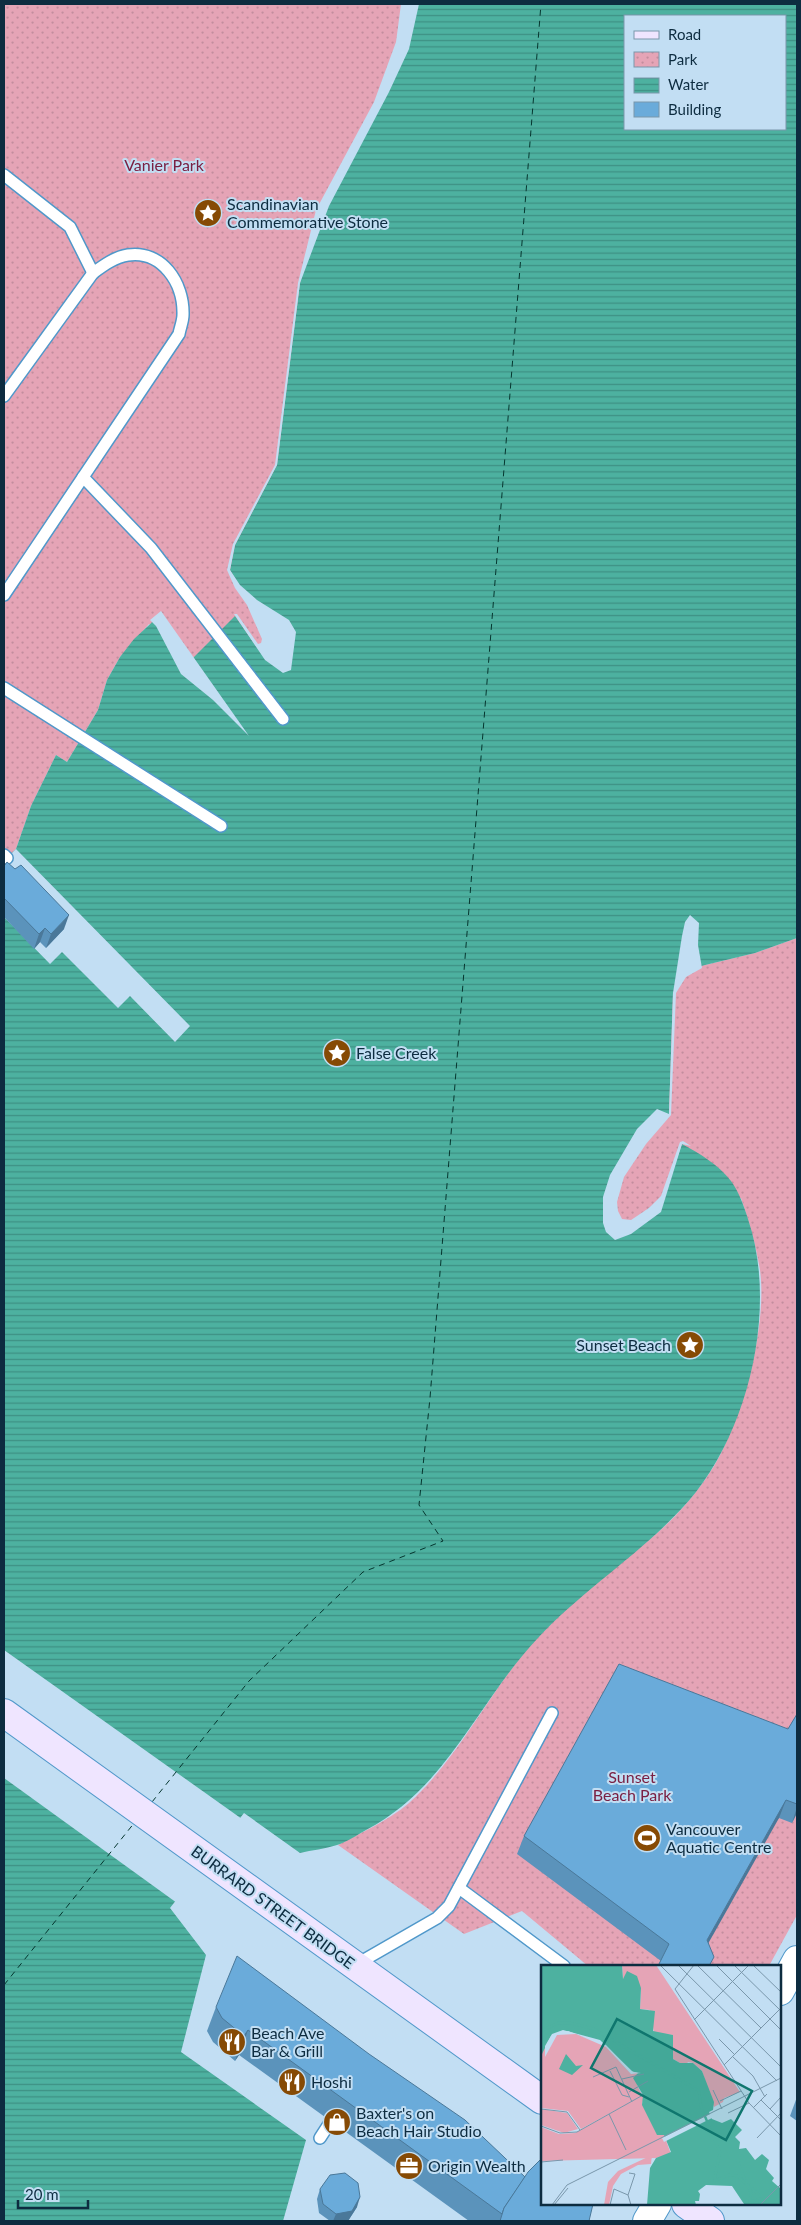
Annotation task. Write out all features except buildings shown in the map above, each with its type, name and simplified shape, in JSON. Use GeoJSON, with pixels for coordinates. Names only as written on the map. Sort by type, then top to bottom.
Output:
{"type":"FeatureCollection","features":[{"type":"Feature","properties":{"kind":"main road","name":"BURRARD STREET BRIDGE"},"geometry":{"type":"LineString","coordinates":[[4,1713],[541,2099]]}},
{"type":"Feature","properties":{"kind":"main road"},"geometry":{"type":"LineString","coordinates":[[687,2205],[710,2221]]}},
{"type":"Feature","properties":{"kind":"street"},"geometry":{"type":"LineString","coordinates":[[781,1989],[797,1960]]}},
{"type":"Feature","properties":{"kind":"street"},"geometry":{"type":"LineString","coordinates":[[647,2221],[656,2205]]}},
{"type":"Feature","properties":{"kind":"lane"},"geometry":{"type":"LineString","coordinates":[[4,175],[70,227],[93,273]]}},
{"type":"Feature","properties":{"kind":"lane"},"geometry":{"type":"LineString","coordinates":[[4,396],[93,273],[109,262],[127,256],[146,256],[163,264],[175,279],[183,315],[179,334],[4,595]]}},
{"type":"Feature","properties":{"kind":"lane"},"geometry":{"type":"LineString","coordinates":[[83,477],[151,548],[283,719]]}},
{"type":"Feature","properties":{"kind":"lane"},"geometry":{"type":"LineString","coordinates":[[4,688],[221,826]]}},
{"type":"Feature","properties":{"kind":"lane"},"geometry":{"type":"LineString","coordinates":[[242,1878],[357,1964],[437,1918],[450,1906],[552,1713]]}},
{"type":"Feature","properties":{"kind":"lane"},"geometry":{"type":"LineString","coordinates":[[459,1888],[563,1965]]}},
{"type":"Feature","properties":{"kind":"lane"},"geometry":{"type":"LineString","coordinates":[[320,2138],[331,2121]]}},
{"type":"Feature","properties":{"kind":"green space","name":"Vanier Park"},"geometry":{"type":"Polygon","coordinates":[[[4,4],[404,4],[399,42],[277,465],[250,604],[265,639],[263,645],[193,658],[149,624],[120,657],[107,680],[98,710],[67,762],[56,755],[31,806],[16,849],[4,861],[4,4]]]}},
{"type":"Feature","properties":{"kind":"green space","name":"Sunset Beach Park"},"geometry":{"type":"Polygon","coordinates":[[[797,938],[797,1915],[770,1965],[587,1965],[522,1911],[464,1934],[338,1845],[392,1815],[409,1803],[428,1785],[460,1744],[504,1679],[537,1638],[583,1593],[665,1526],[689,1501],[719,1458],[747,1385],[753,1361],[760,1314],[760,1270],[741,1198],[663,1197],[631,1222],[621,1221],[614,1202],[673,993],[684,975],[701,966],[755,953],[797,938]]]}},
{"type":"Feature","properties":{"kind":"water","name":"False Creek"},"geometry":{"type":"Polygon","coordinates":[[[404,4],[797,4],[797,938],[755,953],[701,966],[684,975],[673,993],[669,1114],[644,1142],[622,1175],[614,1202],[621,1221],[632,1222],[663,1197],[682,1144],[708,1160],[726,1175],[734,1185],[743,1204],[756,1252],[760,1288],[759,1324],[754,1361],[744,1397],[731,1432],[715,1464],[696,1492],[659,1531],[576,1602],[537,1639],[496,1690],[440,1768],[419,1791],[394,1812],[341,1844],[300,1853],[244,1813],[170,1908],[206,1955],[181,2052],[306,2140],[283,2221],[4,2221],[4,861],[16,849],[31,806],[56,755],[67,762],[98,710],[107,680],[120,657],[134,639],[161,614],[193,658],[235,616],[256,646],[265,642],[250,604],[230,570],[235,545],[277,465],[300,283],[319,211],[377,103],[399,42],[404,4]]]}},
{"type":"Feature","properties":{"kind":"pier"},"geometry":{"type":"Polygon","coordinates":[[[401,4],[419,4],[409,49],[389,92],[329,206],[300,283],[277,465],[235,545],[230,570],[240,585],[257,600],[289,620],[296,632],[291,670],[283,673],[265,660],[234,614],[237,614],[258,644],[261,643],[262,639],[247,605],[235,588],[227,570],[233,544],[275,465],[298,283],[316,210],[374,102],[396,42],[401,4]]]}},
{"type":"Feature","properties":{"kind":"pier"},"geometry":{"type":"Polygon","coordinates":[[[161,611],[249,736],[213,700],[181,674],[156,626],[150,620],[161,611]]]}},
{"type":"Feature","properties":{"kind":"pier"},"geometry":{"type":"Polygon","coordinates":[[[16,849],[190,1026],[175,1042],[130,996],[118,1008],[62,952],[50,964],[4,917],[4,861],[16,849]]]}},
{"type":"Feature","properties":{"kind":"pier"},"geometry":{"type":"Polygon","coordinates":[[[690,915],[699,923],[698,945],[702,968],[686,977],[676,993],[671,1115],[646,1144],[624,1177],[617,1202],[618,1211],[622,1219],[631,1220],[649,1208],[661,1196],[680,1142],[683,1141],[691,1146],[682,1144],[661,1212],[631,1234],[615,1240],[606,1232],[603,1223],[603,1197],[610,1175],[637,1129],[657,1109],[669,1114],[673,993],[685,922],[690,915]]]}},
{"type":"Feature","properties":{"kind":"pier"},"geometry":{"type":"Polygon","coordinates":[[[4,1650],[242,1819],[177,1903],[4,1778],[4,1650]]]}},
{"type":"Feature","properties":{"kind":"ferry route"},"geometry":{"type":"LineString","coordinates":[[152,1802],[249,1681],[363,1572],[443,1541],[419,1505],[430,1398],[541,4]]}},
{"type":"Feature","properties":{"kind":"ferry route"},"geometry":{"type":"LineString","coordinates":[[4,1985],[135,1822]]}},
{"type":"Feature","properties":{"kind":"place","name":"Scandinavian Commemorative Stone"},"geometry":{"type":"Point","coordinates":[208,213]}},
{"type":"Feature","properties":{"kind":"place","name":"False Creek"},"geometry":{"type":"Point","coordinates":[337,1053]}},
{"type":"Feature","properties":{"kind":"place","name":"Sunset Beach"},"geometry":{"type":"Point","coordinates":[690,1345]}},
{"type":"Feature","properties":{"kind":"place","name":"Vancouver Aquatic Centre"},"geometry":{"type":"Point","coordinates":[647,1838]}},
{"type":"Feature","properties":{"kind":"place","name":"Beach Ave Bar & Grill"},"geometry":{"type":"Point","coordinates":[232,2042]}},
{"type":"Feature","properties":{"kind":"place","name":"Hoshi"},"geometry":{"type":"Point","coordinates":[292,2082]}},
{"type":"Feature","properties":{"kind":"place","name":"Baxter's on Beach Hair Studio"},"geometry":{"type":"Point","coordinates":[337,2122]}},
{"type":"Feature","properties":{"kind":"place","name":"Origin Wealth"},"geometry":{"type":"Point","coordinates":[409,2166]}}]}
